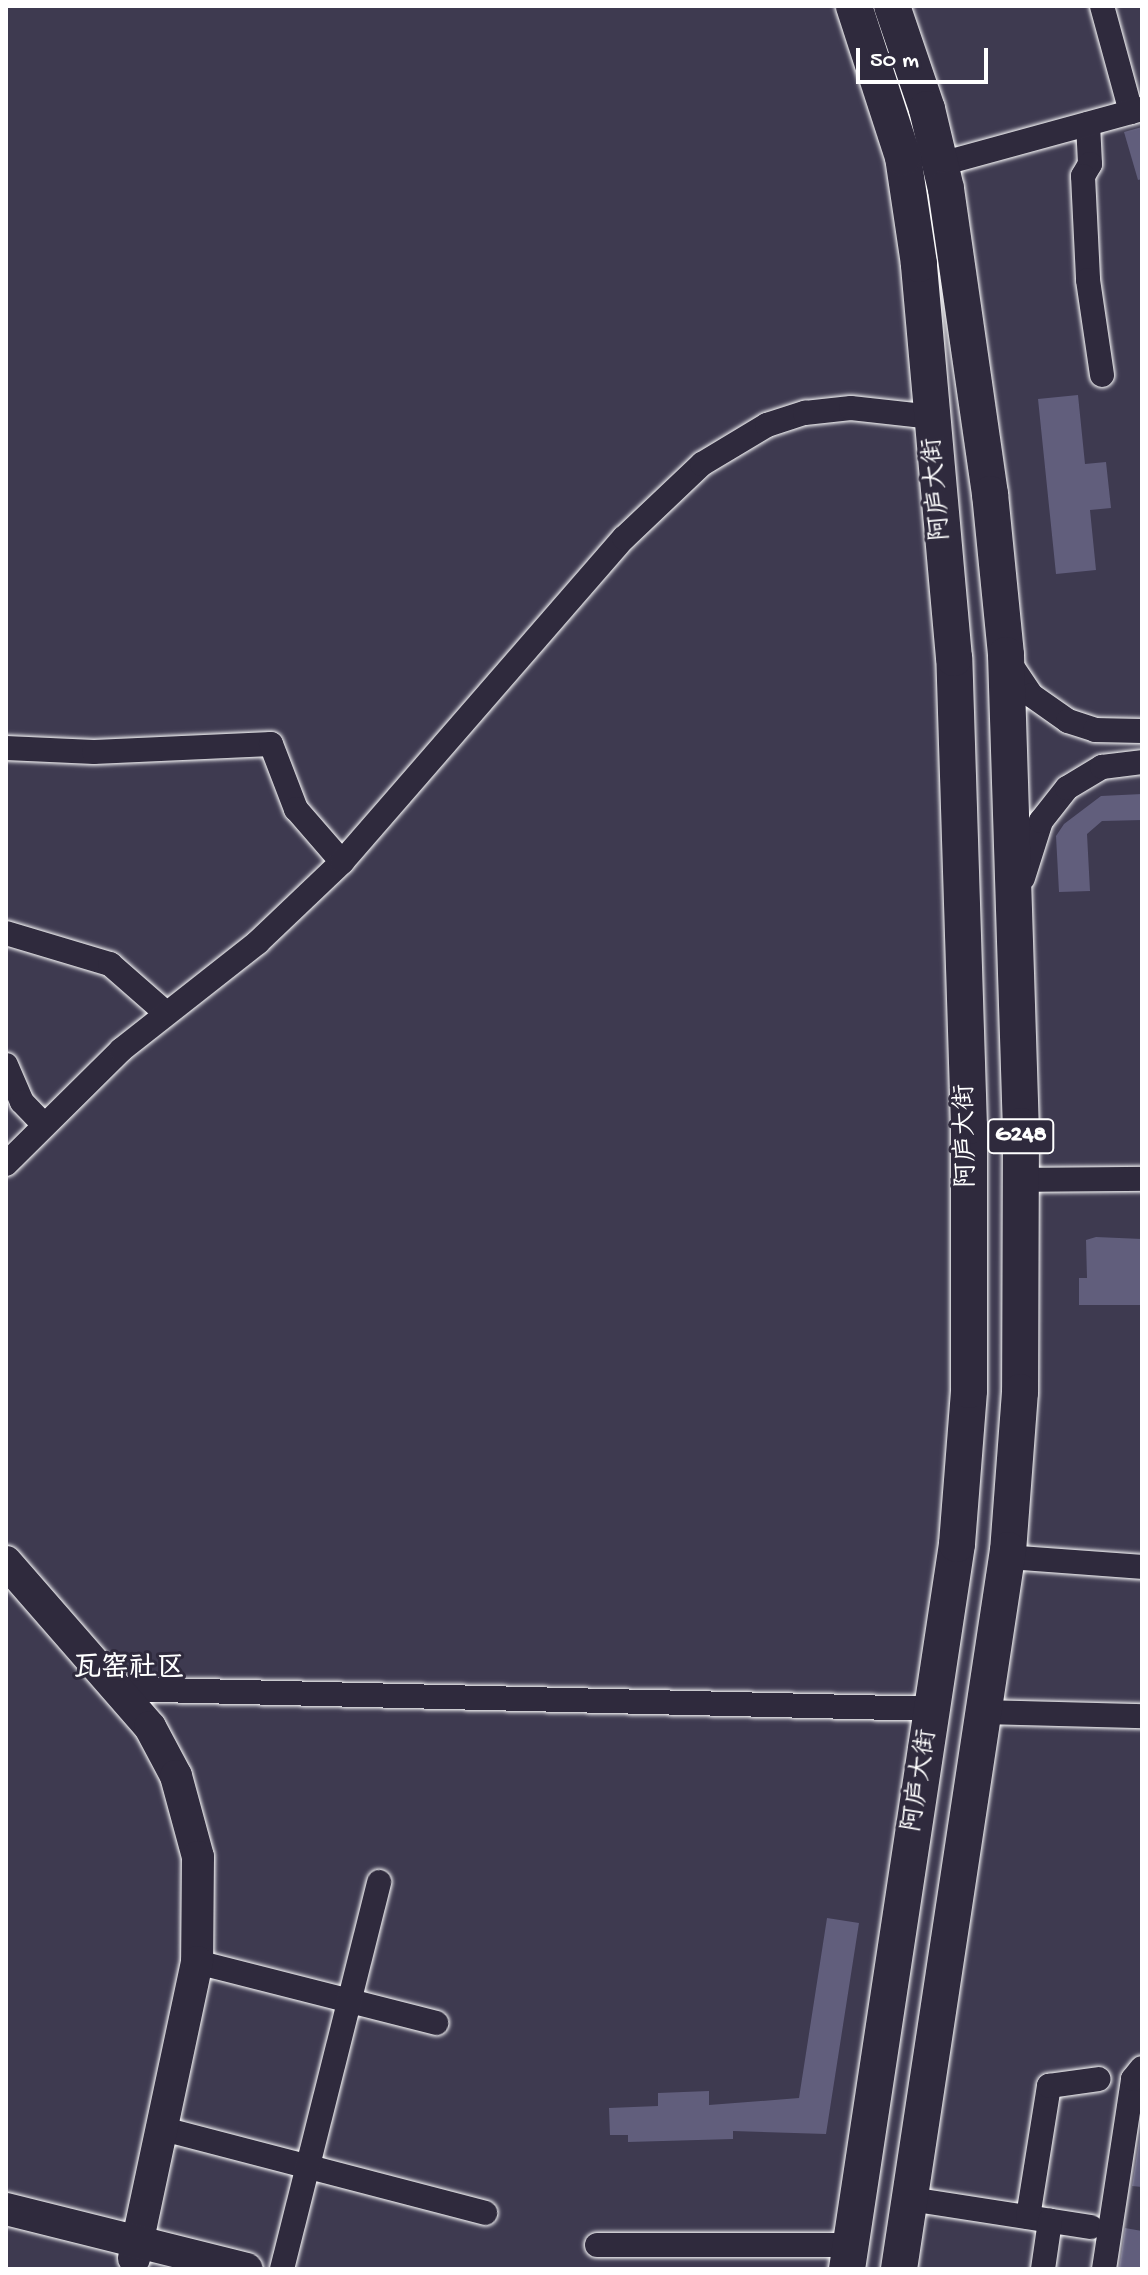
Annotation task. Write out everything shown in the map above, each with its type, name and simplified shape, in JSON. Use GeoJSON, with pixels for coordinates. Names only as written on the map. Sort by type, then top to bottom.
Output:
{"type":"FeatureCollection","features":[{"type":"Feature","properties":{"kind":"highway","name":"阿庐大街"},"geometry":{"type":"LineString","coordinates":[[849,2257],[933,1709],[963,1487],[969,1126],[954,658],[933,417],[906,170],[882,80],[854,6]]}},
{"type":"Feature","properties":{"kind":"highway","name":"G248"},"geometry":{"type":"LineString","coordinates":[[892,6],[941,164],[981,413],[1006,655],[1021,1180],[1020,1392],[1007,1557],[899,2269]]}},
{"type":"Feature","properties":{"kind":"main road"},"geometry":{"type":"LineString","coordinates":[[6,1562],[117,1689],[164,1750],[186,1802],[201,1883],[197,1962],[163,2129],[128,2255]]}},
{"type":"Feature","properties":{"kind":"main road"},"geometry":{"type":"LineString","coordinates":[[6,1580],[141,1734],[165,1780],[182,1832],[189,1883],[186,1957],[128,2255]]}},
{"type":"Feature","properties":{"kind":"main road"},"geometry":{"type":"LineString","coordinates":[[6,2209],[128,2255],[247,2269]]}},
{"type":"Feature","properties":{"kind":"main road"},"geometry":{"type":"LineString","coordinates":[[6,2226],[177,2269]]}},
{"type":"Feature","properties":{"kind":"street"},"geometry":{"type":"LineString","coordinates":[[941,164],[1137,111],[1102,6]]}},
{"type":"Feature","properties":{"kind":"street"},"geometry":{"type":"LineString","coordinates":[[1088,124],[1085,220],[1102,375]]}},
{"type":"Feature","properties":{"kind":"street"},"geometry":{"type":"LineString","coordinates":[[6,1164],[166,1013],[258,942],[342,862],[624,538],[702,464],[767,425],[805,413],[851,408],[933,417]]}},
{"type":"Feature","properties":{"kind":"street"},"geometry":{"type":"LineString","coordinates":[[1006,655],[1021,683],[1054,714],[1095,730],[1142,731]]}},
{"type":"Feature","properties":{"kind":"street"},"geometry":{"type":"LineString","coordinates":[[6,748],[94,752],[271,744],[296,809],[342,862]]}},
{"type":"Feature","properties":{"kind":"street"},"geometry":{"type":"LineString","coordinates":[[1014,915],[1034,836],[1057,798],[1102,767],[1142,762]]}},
{"type":"Feature","properties":{"kind":"street"},"geometry":{"type":"LineString","coordinates":[[6,933],[110,964],[166,1013]]}},
{"type":"Feature","properties":{"kind":"street"},"geometry":{"type":"LineString","coordinates":[[6,1065],[22,1102],[44,1125]]}},
{"type":"Feature","properties":{"kind":"street"},"geometry":{"type":"LineString","coordinates":[[1021,1180],[1142,1179]]}},
{"type":"Feature","properties":{"kind":"street"},"geometry":{"type":"LineString","coordinates":[[1007,1557],[1142,1567]]}},
{"type":"Feature","properties":{"kind":"street"},"geometry":{"type":"LineString","coordinates":[[117,1689],[933,1709]]}},
{"type":"Feature","properties":{"kind":"street"},"geometry":{"type":"LineString","coordinates":[[985,1712],[1142,1716]]}},
{"type":"Feature","properties":{"kind":"street"},"geometry":{"type":"LineString","coordinates":[[282,2269],[379,1882]]}},
{"type":"Feature","properties":{"kind":"street"},"geometry":{"type":"LineString","coordinates":[[197,1962],[436,2023]]}},
{"type":"Feature","properties":{"kind":"street"},"geometry":{"type":"LineString","coordinates":[[1104,2269],[1133,2079],[1142,2068]]}},
{"type":"Feature","properties":{"kind":"street"},"geometry":{"type":"LineString","coordinates":[[1043,2269],[1039,2219],[1049,2086],[1099,2079]]}},
{"type":"Feature","properties":{"kind":"street"},"geometry":{"type":"LineString","coordinates":[[163,2129],[485,2213]]}},
{"type":"Feature","properties":{"kind":"street"},"geometry":{"type":"LineString","coordinates":[[910,2199],[1091,2227]]}},
{"type":"Feature","properties":{"kind":"street"},"geometry":{"type":"LineString","coordinates":[[597,2245],[849,2257]]}},
{"type":"Feature","properties":{"kind":"building"},"geometry":{"type":"Polygon","coordinates":[[[1142,127],[1142,179],[1138,180],[1124,132],[1142,127]]]}},
{"type":"Feature","properties":{"kind":"building"},"geometry":{"type":"Polygon","coordinates":[[[1078,395],[1085,464],[1106,462],[1111,508],[1090,510],[1096,570],[1056,574],[1038,399],[1078,395]]]}},
{"type":"Feature","properties":{"kind":"building"},"geometry":{"type":"Polygon","coordinates":[[[1142,794],[1142,820],[1102,821],[1087,834],[1090,891],[1059,892],[1056,836],[1064,824],[1101,796],[1142,794]]]}},
{"type":"Feature","properties":{"kind":"building"},"geometry":{"type":"Polygon","coordinates":[[[1096,1237],[1142,1239],[1142,1305],[1079,1305],[1079,1278],[1087,1278],[1086,1240],[1096,1237]]]}},
{"type":"Feature","properties":{"kind":"building"},"geometry":{"type":"Polygon","coordinates":[[[827,1918],[859,1923],[826,2134],[733,2131],[733,2139],[628,2142],[628,2135],[610,2135],[609,2108],[658,2106],[658,2093],[709,2091],[709,2105],[799,2098],[827,1918]]]}},
{"type":"Feature","properties":{"kind":"building"},"geometry":{"type":"Polygon","coordinates":[[[1142,2135],[1142,2187],[1132,2186],[1142,2135]]]}},
{"type":"Feature","properties":{"kind":"building"},"geometry":{"type":"Polygon","coordinates":[[[1125,2228],[1142,2231],[1142,2269],[1119,2269],[1125,2228]]]}},
{"type":"Feature","properties":{"kind":"district","name":"瓦窑社区"},"geometry":{"type":"Point","coordinates":[129,1670]}}]}
